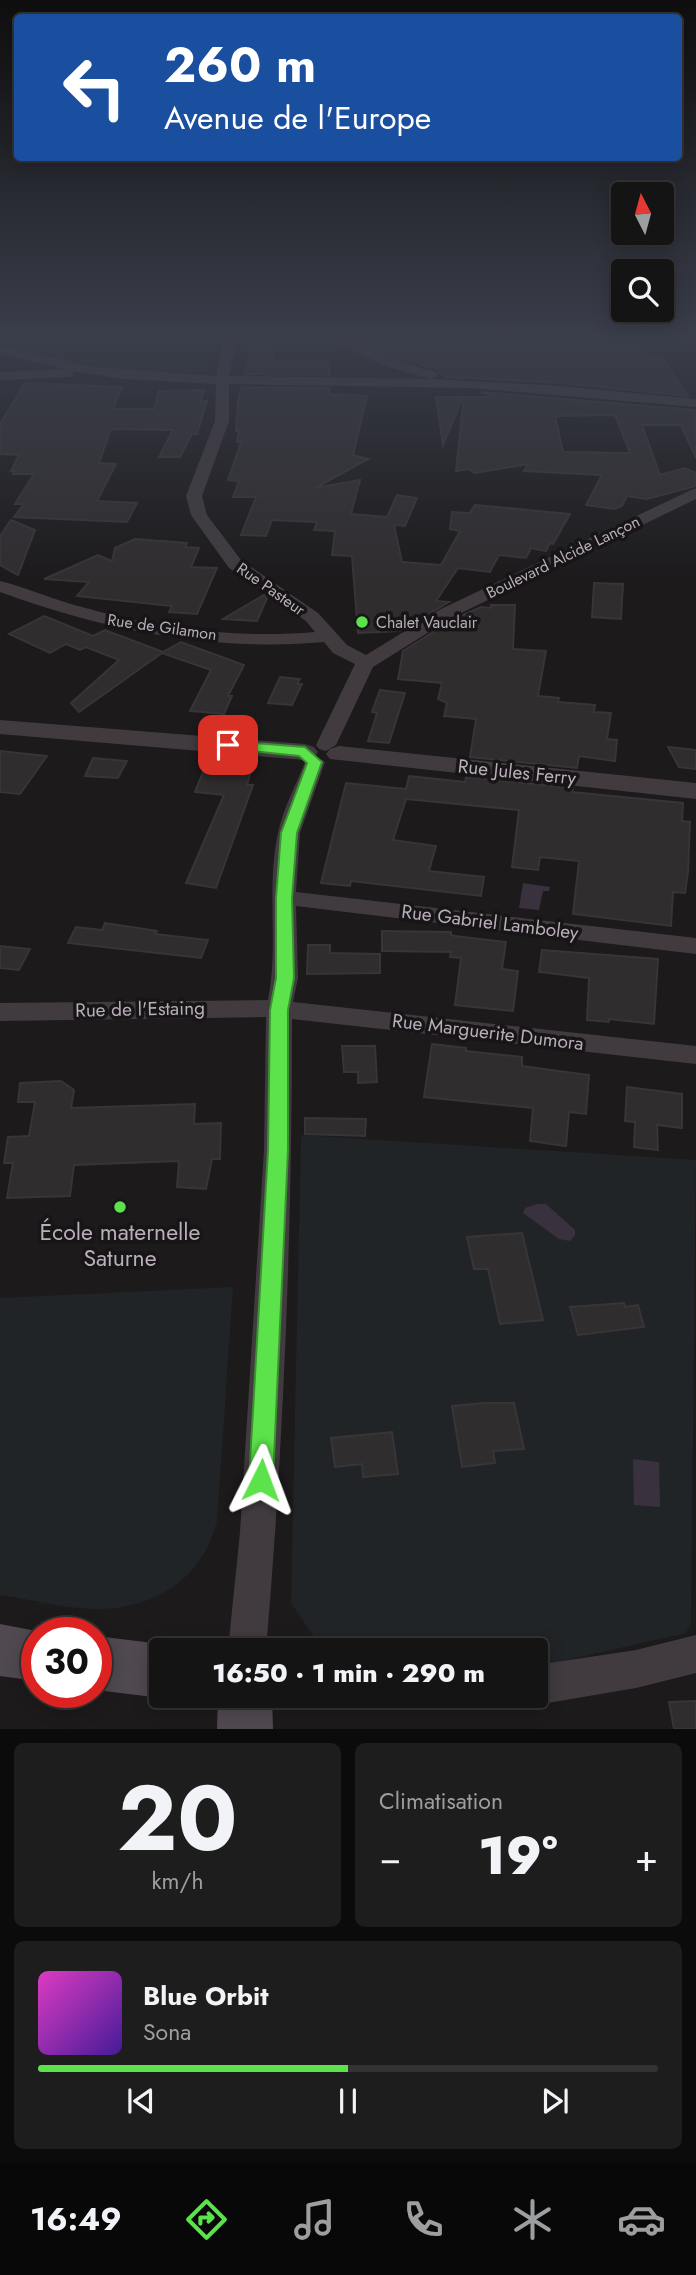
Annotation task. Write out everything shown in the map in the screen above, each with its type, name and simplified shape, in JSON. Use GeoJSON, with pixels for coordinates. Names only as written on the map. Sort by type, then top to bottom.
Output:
{"type":"FeatureCollection","features":[{"type":"Feature","properties":{"kind":"main road"},"geometry":{"type":"LineString","coordinates":[[0,1650],[21,1653]]}},
{"type":"Feature","properties":{"kind":"main road"},"geometry":{"type":"LineString","coordinates":[[112,1665],[149,1670]]}},
{"type":"Feature","properties":{"kind":"main road"},"geometry":{"type":"LineString","coordinates":[[245,1708],[246,1729]]}},
{"type":"Feature","properties":{"kind":"street","name":"Rue Pasteur"},"geometry":{"type":"LineString","coordinates":[[222,418],[197,485],[195,505],[214,538],[235,564],[312,617],[340,649],[366,663]]}},
{"type":"Feature","properties":{"kind":"street","name":"Boulevard Alcide Lançon"},"geometry":{"type":"LineString","coordinates":[[248,1638],[258,1532],[275,1205],[279,1010],[285,978],[284,898],[289,833],[321,753],[359,671],[366,663],[447,613],[696,493]]}},
{"type":"Feature","properties":{"kind":"street","name":"Rue de Gilamon"},"geometry":{"type":"LineString","coordinates":[[0,586],[78,614],[125,623],[258,640],[282,641],[328,636]]}},
{"type":"Feature","properties":{"kind":"street","name":"Rue Jules Ferry"},"geometry":{"type":"LineString","coordinates":[[0,727],[321,753],[696,791]]}},
{"type":"Feature","properties":{"kind":"street","name":"Rue Gabriel Lamboley"},"geometry":{"type":"LineString","coordinates":[[284,898],[696,946]]}},
{"type":"Feature","properties":{"kind":"street","name":"Rue de l'Estaing"},"geometry":{"type":"LineString","coordinates":[[0,1012],[279,1010]]}},
{"type":"Feature","properties":{"kind":"street","name":"Rue Marguerite Dumora"},"geometry":{"type":"LineString","coordinates":[[279,1010],[696,1055]]}},
{"type":"Feature","properties":{"kind":"street"},"geometry":{"type":"LineString","coordinates":[[548,1683],[636,1669],[696,1654]]}},
{"type":"Feature","properties":{"kind":"shaded area"},"geometry":{"type":"Polygon","coordinates":[[[523,883],[550,887],[549,891],[543,891],[539,910],[519,908],[523,883]]]}},
{"type":"Feature","properties":{"kind":"shaded area"},"geometry":{"type":"Polygon","coordinates":[[[301,1135],[696,1160],[691,1624],[686,1633],[548,1664],[548,1638],[315,1638],[291,1603],[301,1135]]]}},
{"type":"Feature","properties":{"kind":"shaded area"},"geometry":{"type":"Polygon","coordinates":[[[546,1204],[575,1230],[570,1241],[559,1239],[523,1213],[525,1208],[546,1204]]]}},
{"type":"Feature","properties":{"kind":"shaded area"},"geometry":{"type":"Polygon","coordinates":[[[233,1287],[217,1521],[200,1559],[173,1587],[138,1603],[118,1608],[73,1607],[0,1595],[0,1298],[233,1287]]]}},
{"type":"Feature","properties":{"kind":"shaded area"},"geometry":{"type":"Polygon","coordinates":[[[633,1459],[659,1462],[660,1507],[634,1505],[633,1459]]]}},
{"type":"Feature","properties":{"kind":"building"},"geometry":{"type":"Polygon","coordinates":[[[4,418],[202,418],[197,434],[192,434],[180,457],[159,457],[173,430],[111,429],[99,463],[116,464],[97,501],[137,503],[127,522],[14,517],[24,504],[15,504],[34,474],[13,474],[15,471],[11,471],[19,455],[0,454],[0,424],[4,418]]]}},
{"type":"Feature","properties":{"kind":"building"},"geometry":{"type":"Polygon","coordinates":[[[237,418],[362,418],[353,455],[368,459],[315,488],[360,480],[351,514],[387,517],[397,495],[417,498],[405,526],[394,525],[402,562],[441,565],[460,531],[450,529],[452,512],[469,513],[475,505],[570,514],[546,551],[531,548],[526,558],[499,555],[490,572],[458,568],[436,601],[449,602],[400,631],[358,633],[352,556],[332,555],[335,531],[314,530],[317,522],[272,520],[266,536],[241,535],[256,497],[233,497],[239,481],[228,480],[241,442],[237,442],[239,431],[236,431],[237,418]]]}},
{"type":"Feature","properties":{"kind":"building"},"geometry":{"type":"Polygon","coordinates":[[[439,418],[454,418],[443,445],[439,418]]]}},
{"type":"Feature","properties":{"kind":"building"},"geometry":{"type":"Polygon","coordinates":[[[462,418],[555,418],[563,452],[630,453],[616,418],[696,418],[696,458],[681,425],[642,425],[660,475],[685,468],[696,473],[696,486],[647,499],[627,496],[622,506],[614,509],[586,505],[602,475],[524,471],[528,464],[475,473],[469,469],[456,471],[462,418]]]}},
{"type":"Feature","properties":{"kind":"building"},"geometry":{"type":"Polygon","coordinates":[[[11,520],[35,530],[18,575],[0,565],[0,536],[11,520]]]}},
{"type":"Feature","properties":{"kind":"building"},"geometry":{"type":"Polygon","coordinates":[[[135,539],[187,543],[185,547],[199,548],[191,567],[217,568],[197,614],[169,612],[172,606],[77,596],[89,582],[44,579],[98,555],[112,561],[115,548],[135,539]]]}},
{"type":"Feature","properties":{"kind":"building"},"geometry":{"type":"Polygon","coordinates":[[[594,583],[623,584],[621,619],[592,617],[594,583]]]}},
{"type":"Feature","properties":{"kind":"building"},"geometry":{"type":"Polygon","coordinates":[[[264,595],[267,598],[257,621],[223,619],[264,595]]]}},
{"type":"Feature","properties":{"kind":"building"},"geometry":{"type":"Polygon","coordinates":[[[491,605],[515,605],[513,649],[546,651],[538,696],[559,698],[558,702],[595,705],[594,712],[611,713],[607,739],[617,740],[615,761],[579,756],[577,768],[470,757],[476,719],[444,716],[447,703],[438,699],[442,683],[398,679],[403,651],[454,619],[481,607],[491,608],[491,605]]]}},
{"type":"Feature","properties":{"kind":"building"},"geometry":{"type":"Polygon","coordinates":[[[44,616],[93,636],[105,630],[163,652],[181,642],[244,665],[228,696],[232,696],[224,714],[190,711],[211,670],[162,653],[79,712],[71,703],[119,660],[86,647],[80,650],[66,644],[50,653],[9,634],[44,616]]]}},
{"type":"Feature","properties":{"kind":"building"},"geometry":{"type":"Polygon","coordinates":[[[280,677],[300,679],[297,684],[302,684],[292,705],[268,703],[280,677]]]}},
{"type":"Feature","properties":{"kind":"building"},"geometry":{"type":"Polygon","coordinates":[[[380,690],[405,693],[389,743],[368,741],[377,713],[372,712],[380,690]]]}},
{"type":"Feature","properties":{"kind":"building"},"geometry":{"type":"Polygon","coordinates":[[[668,747],[696,750],[696,769],[679,767],[668,747]]]}},
{"type":"Feature","properties":{"kind":"building"},"geometry":{"type":"Polygon","coordinates":[[[0,751],[47,756],[20,794],[0,792],[0,751]]]}},
{"type":"Feature","properties":{"kind":"building"},"geometry":{"type":"Polygon","coordinates":[[[93,758],[127,761],[118,778],[85,776],[93,758]]]}},
{"type":"Feature","properties":{"kind":"building"},"geometry":{"type":"Polygon","coordinates":[[[205,767],[251,771],[247,785],[253,785],[216,888],[186,883],[224,795],[195,792],[205,767]]]}},
{"type":"Feature","properties":{"kind":"building"},"geometry":{"type":"Polygon","coordinates":[[[409,776],[465,782],[466,777],[573,788],[572,792],[683,803],[682,821],[690,822],[688,872],[685,893],[673,892],[671,926],[573,914],[579,861],[540,857],[538,870],[512,867],[519,810],[406,799],[393,840],[436,846],[429,871],[484,877],[481,896],[351,881],[350,886],[321,883],[346,783],[406,789],[409,776]]]}},
{"type":"Feature","properties":{"kind":"building"},"geometry":{"type":"Polygon","coordinates":[[[105,923],[157,931],[155,934],[208,940],[201,958],[68,943],[76,927],[102,930],[105,923]]]}},
{"type":"Feature","properties":{"kind":"building"},"geometry":{"type":"Polygon","coordinates":[[[382,931],[451,932],[451,935],[455,936],[506,942],[502,969],[518,971],[513,1011],[455,1005],[461,958],[450,957],[451,952],[382,951],[382,931]]]}},
{"type":"Feature","properties":{"kind":"building"},"geometry":{"type":"Polygon","coordinates":[[[308,945],[330,945],[330,953],[380,954],[380,973],[307,974],[308,945]]]}},
{"type":"Feature","properties":{"kind":"building"},"geometry":{"type":"Polygon","coordinates":[[[0,946],[30,949],[19,970],[0,968],[0,946]]]}},
{"type":"Feature","properties":{"kind":"building"},"geometry":{"type":"Polygon","coordinates":[[[542,950],[658,959],[654,1024],[609,1019],[609,1022],[587,1020],[589,978],[539,972],[542,950]]]}},
{"type":"Feature","properties":{"kind":"building"},"geometry":{"type":"Polygon","coordinates":[[[432,1044],[522,1057],[522,1066],[589,1075],[586,1114],[569,1112],[566,1146],[530,1141],[533,1108],[424,1097],[432,1044]]]}},
{"type":"Feature","properties":{"kind":"building"},"geometry":{"type":"Polygon","coordinates":[[[342,1046],[375,1046],[377,1082],[358,1083],[358,1072],[344,1072],[342,1046]]]}},
{"type":"Feature","properties":{"kind":"building"},"geometry":{"type":"Polygon","coordinates":[[[61,1081],[74,1090],[71,1108],[195,1104],[194,1124],[221,1123],[220,1159],[212,1159],[206,1189],[177,1187],[179,1161],[74,1165],[70,1196],[7,1198],[13,1163],[4,1163],[8,1137],[29,1136],[35,1102],[18,1102],[20,1083],[61,1081]]]}},
{"type":"Feature","properties":{"kind":"building"},"geometry":{"type":"Polygon","coordinates":[[[627,1087],[682,1094],[682,1128],[657,1125],[658,1150],[634,1147],[635,1122],[625,1121],[627,1087]]]}},
{"type":"Feature","properties":{"kind":"building"},"geometry":{"type":"Polygon","coordinates":[[[305,1118],[366,1119],[365,1136],[305,1134],[305,1118]]]}},
{"type":"Feature","properties":{"kind":"building"},"geometry":{"type":"Polygon","coordinates":[[[522,1233],[543,1320],[500,1324],[488,1269],[474,1269],[467,1237],[522,1233]]]}},
{"type":"Feature","properties":{"kind":"building"},"geometry":{"type":"Polygon","coordinates":[[[624,1303],[625,1307],[638,1305],[644,1327],[578,1335],[570,1307],[624,1303]]]}},
{"type":"Feature","properties":{"kind":"building"},"geometry":{"type":"Polygon","coordinates":[[[514,1403],[524,1449],[493,1451],[495,1463],[462,1467],[452,1406],[514,1403]]]}},
{"type":"Feature","properties":{"kind":"building"},"geometry":{"type":"Polygon","coordinates":[[[392,1432],[398,1474],[363,1477],[362,1464],[335,1467],[331,1438],[392,1432]]]}},
{"type":"Feature","properties":{"kind":"building"},"geometry":{"type":"Polygon","coordinates":[[[696,1701],[696,1729],[674,1729],[669,1702],[696,1701]]]}},
{"type":"Feature","properties":{"kind":"place","name":"Chalet Vauclair"},"geometry":{"type":"Point","coordinates":[362,622]}},
{"type":"Feature","properties":{"kind":"place","name":"École maternelle Saturne"},"geometry":{"type":"Point","coordinates":[120,1207]}},
{"type":"Feature","properties":{"kind":"route"},"geometry":{"type":"LineString","coordinates":[[228,745],[305,752],[307,758],[315,762],[289,833],[284,898],[285,978],[279,1010],[278,1150],[261,1480]]}}]}
